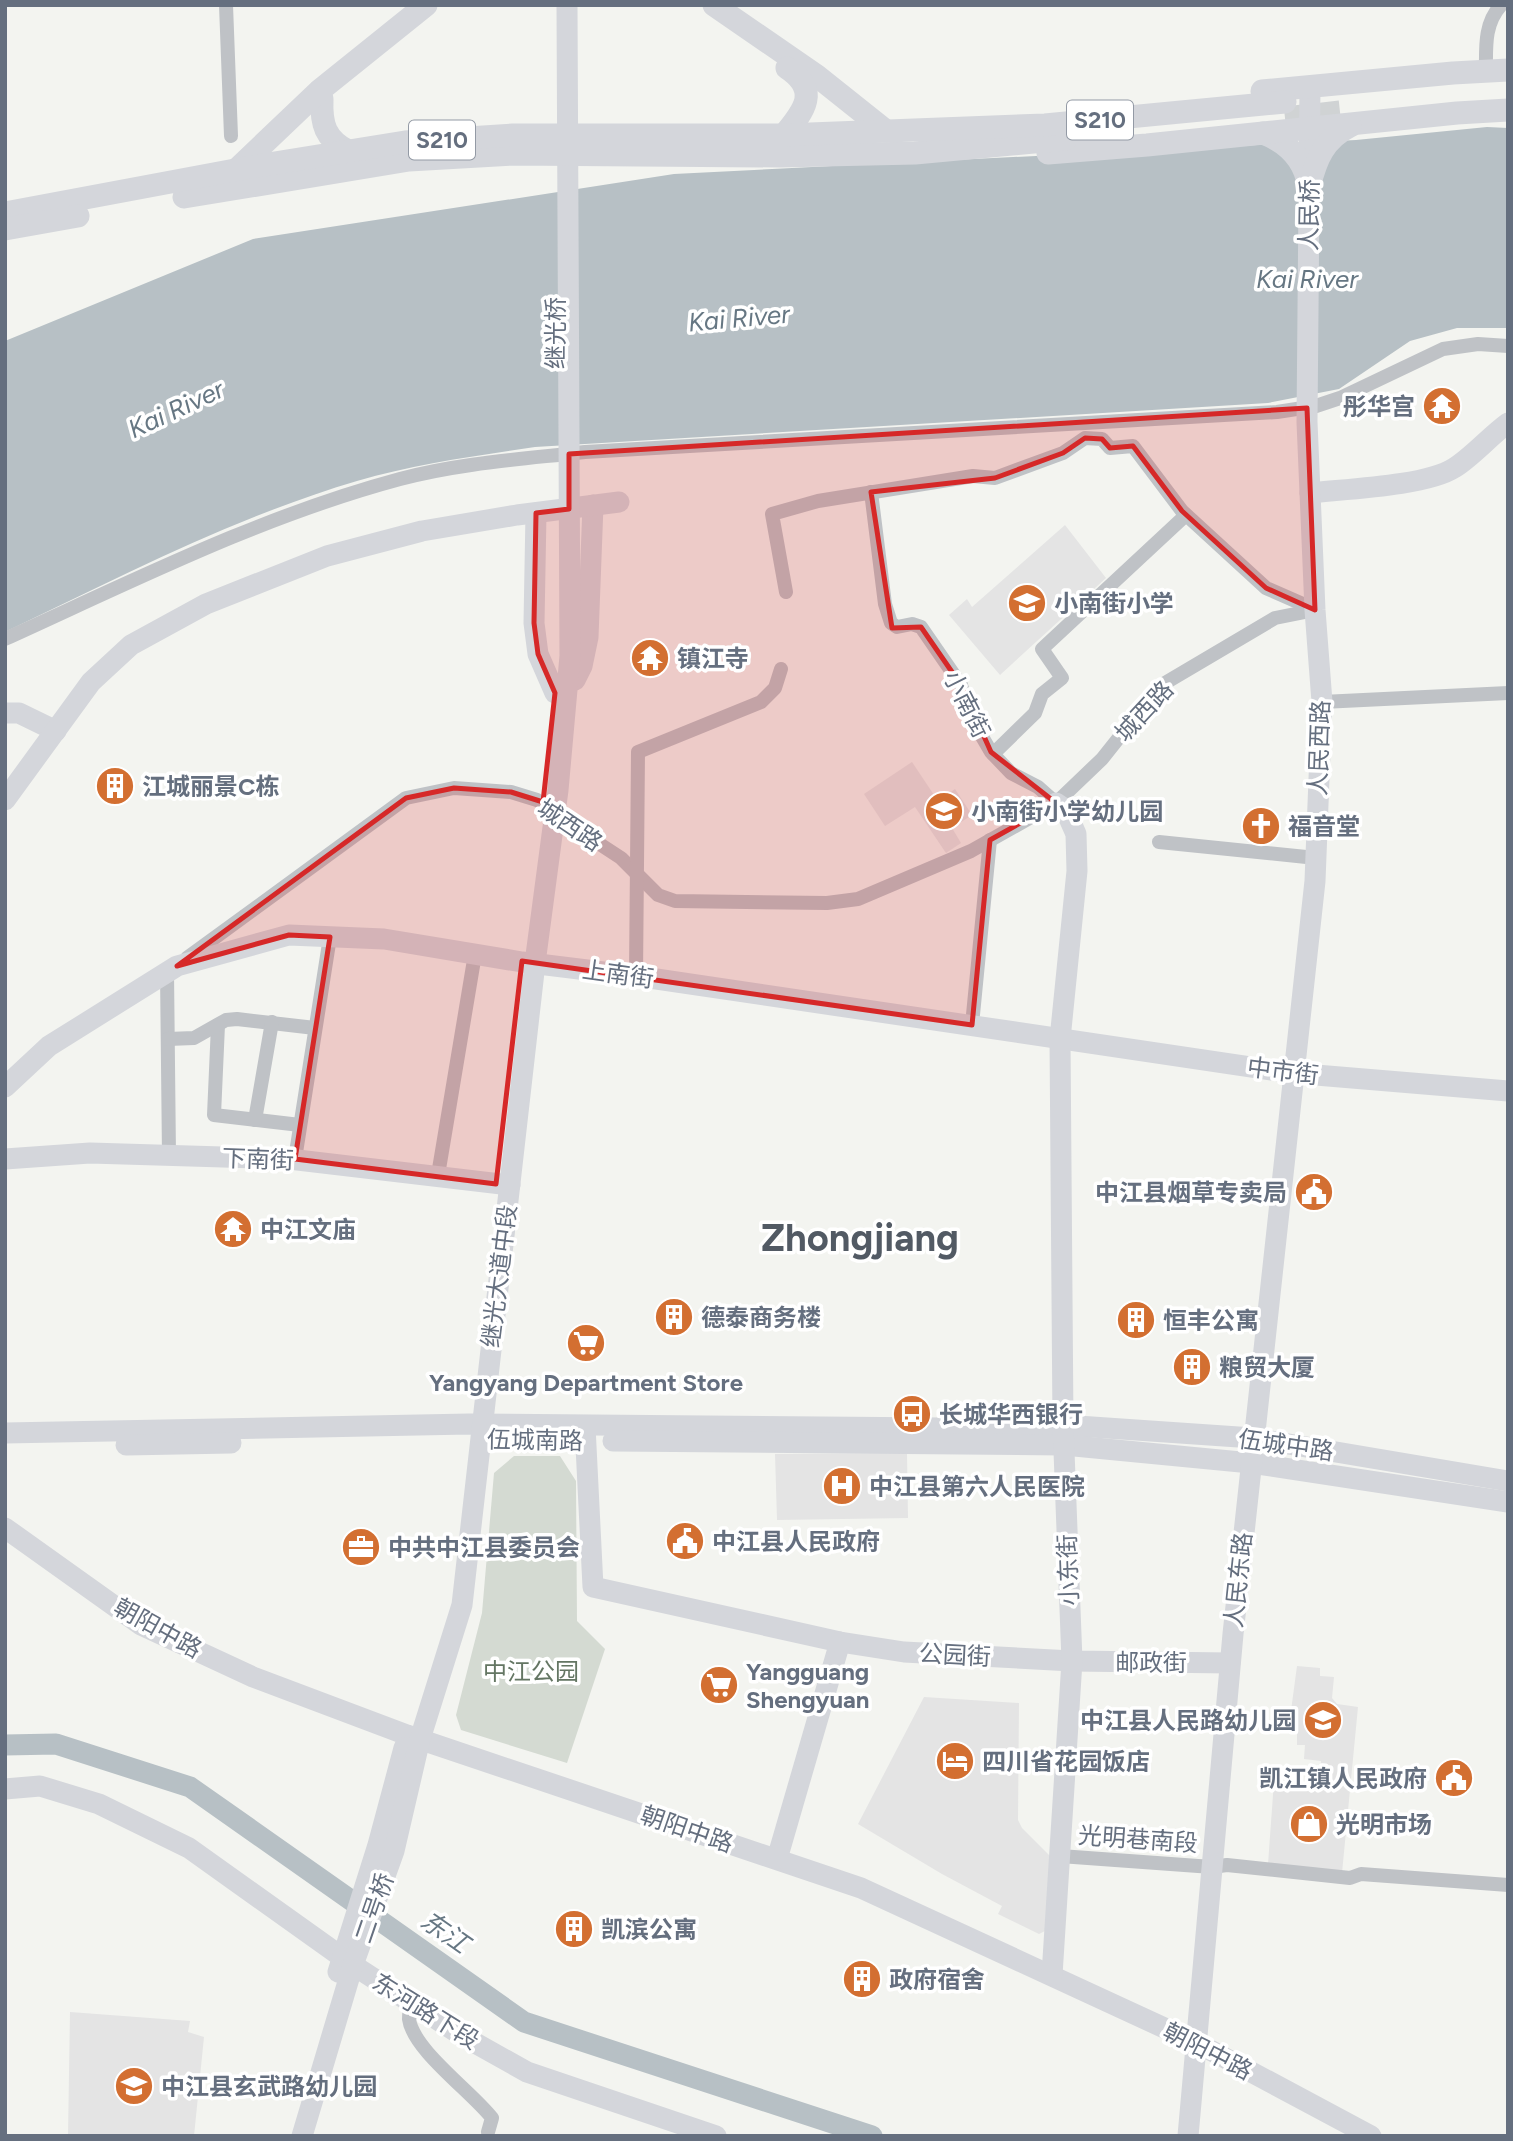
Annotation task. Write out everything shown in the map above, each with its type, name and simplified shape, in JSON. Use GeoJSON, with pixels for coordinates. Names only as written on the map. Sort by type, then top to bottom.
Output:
{"type":"FeatureCollection","features":[{"type":"Feature","properties":{"kind":"main road"},"geometry":{"type":"LineString","coordinates":[[243,179],[319,91],[426,5]]}},
{"type":"Feature","properties":{"kind":"main road"},"geometry":{"type":"LineString","coordinates":[[243,179],[321,99],[439,5]]}},
{"type":"Feature","properties":{"kind":"main road"},"geometry":{"type":"LineString","coordinates":[[694,5],[799,76],[807,88],[805,105],[784,135]]}},
{"type":"Feature","properties":{"kind":"main road"},"geometry":{"type":"LineString","coordinates":[[714,5],[817,76],[886,131]]}},
{"type":"Feature","properties":{"kind":"main road"},"geometry":{"type":"LineString","coordinates":[[915,142],[978,120],[1497,70]]}},
{"type":"Feature","properties":{"kind":"main road"},"geometry":{"type":"LineString","coordinates":[[915,142],[998,156],[1133,146],[1276,122],[1310,131],[1344,116],[1508,82]]}},
{"type":"Feature","properties":{"kind":"main road"},"geometry":{"type":"LineString","coordinates":[[1344,116],[1508,97]]}},
{"type":"Feature","properties":{"kind":"main road"},"geometry":{"type":"LineString","coordinates":[[321,99],[321,116],[327,135],[336,145],[348,151]]}},
{"type":"Feature","properties":{"kind":"main road"},"geometry":{"type":"LineString","coordinates":[[1344,116],[1508,110]]}},
{"type":"Feature","properties":{"kind":"main road"},"geometry":{"type":"LineString","coordinates":[[1309,187],[1319,155],[1344,116]]}},
{"type":"Feature","properties":{"kind":"main road"},"geometry":{"type":"LineString","coordinates":[[1276,122],[1305,169],[1309,187]]}},
{"type":"Feature","properties":{"kind":"main road","name":"S210"},"geometry":{"type":"LineString","coordinates":[[5,213],[243,179],[409,160],[512,154],[780,156],[1045,125],[1276,122]]}},
{"type":"Feature","properties":{"kind":"main road","name":"S210"},"geometry":{"type":"LineString","coordinates":[[5,229],[243,179],[348,151],[405,142],[513,135],[784,135],[886,131],[915,142]]}},
{"type":"Feature","properties":{"kind":"street"},"geometry":{"type":"LineString","coordinates":[[226,5],[231,136]]}},
{"type":"Feature","properties":{"kind":"street"},"geometry":{"type":"LineString","coordinates":[[1497,70],[1486,33],[1501,5]]}},
{"type":"Feature","properties":{"kind":"street","name":"继光桥"},"geometry":{"type":"LineString","coordinates":[[560,7],[562,694]]}},
{"type":"Feature","properties":{"kind":"street","name":"人民桥"},"geometry":{"type":"LineString","coordinates":[[1307,422],[1310,86]]}},
{"type":"Feature","properties":{"kind":"street"},"geometry":{"type":"LineString","coordinates":[[5,639],[240,533],[308,506],[403,478],[585,452],[1276,412],[1316,406],[1340,398],[1443,349],[1478,344],[1508,346]]}},
{"type":"Feature","properties":{"kind":"street","name":"人民西路"},"geometry":{"type":"LineString","coordinates":[[1292,1073],[1315,858],[1322,702],[1307,422]]}},
{"type":"Feature","properties":{"kind":"street"},"geometry":{"type":"LineString","coordinates":[[1310,493],[1434,478],[1455,468],[1487,438],[1508,423]]}},
{"type":"Feature","properties":{"kind":"street"},"geometry":{"type":"LineString","coordinates":[[786,592],[772,514],[818,500],[972,476],[995,478],[1063,453],[1086,438],[1102,439],[1110,448],[1133,446],[1186,515],[1266,588],[1315,610]]}},
{"type":"Feature","properties":{"kind":"street","name":"小南街"},"geometry":{"type":"LineString","coordinates":[[871,492],[885,604],[891,623],[897,627],[912,624],[921,627],[961,685],[970,716],[993,754],[1011,773],[1038,787],[1065,809],[1076,834],[1077,871],[1060,1039]]}},
{"type":"Feature","properties":{"kind":"street"},"geometry":{"type":"LineString","coordinates":[[5,800],[91,682],[131,645],[206,604],[327,556],[422,531],[619,502]]}},
{"type":"Feature","properties":{"kind":"street"},"geometry":{"type":"LineString","coordinates":[[536,513],[538,654],[562,694],[582,666],[588,637],[593,506]]}},
{"type":"Feature","properties":{"kind":"street"},"geometry":{"type":"LineString","coordinates":[[993,754],[1035,713],[1042,694],[1062,678],[1042,649],[1186,515]]}},
{"type":"Feature","properties":{"kind":"street","name":"城西路"},"geometry":{"type":"LineString","coordinates":[[5,1087],[49,1046],[172,969],[406,798],[454,788],[511,792],[537,800],[621,858],[658,894],[675,901],[827,903],[858,899],[990,840],[1056,803],[1102,759],[1160,686],[1275,618],[1315,610]]}},
{"type":"Feature","properties":{"kind":"street"},"geometry":{"type":"LineString","coordinates":[[636,976],[638,752],[761,702],[775,688],[781,669]]}},
{"type":"Feature","properties":{"kind":"street"},"geometry":{"type":"LineString","coordinates":[[1322,702],[1508,693]]}},
{"type":"Feature","properties":{"kind":"street","name":"继光大道中段"},"geometry":{"type":"LineString","coordinates":[[386,1848],[449,1602],[475,1432],[528,962],[562,694]]}},
{"type":"Feature","properties":{"kind":"street"},"geometry":{"type":"LineString","coordinates":[[5,713],[19,713],[56,731]]}},
{"type":"Feature","properties":{"kind":"street"},"geometry":{"type":"LineString","coordinates":[[972,1026],[990,840]]}},
{"type":"Feature","properties":{"kind":"street"},"geometry":{"type":"LineString","coordinates":[[1159,842],[1315,858]]}},
{"type":"Feature","properties":{"kind":"street","name":"上南街"},"geometry":{"type":"LineString","coordinates":[[172,969],[289,935],[384,939],[1060,1039]]}},
{"type":"Feature","properties":{"kind":"street"},"geometry":{"type":"LineString","coordinates":[[295,1160],[330,937]]}},
{"type":"Feature","properties":{"kind":"street"},"geometry":{"type":"LineString","coordinates":[[438,1175],[475,954]]}},
{"type":"Feature","properties":{"kind":"street"},"geometry":{"type":"LineString","coordinates":[[169,1156],[168,1038],[172,969]]}},
{"type":"Feature","properties":{"kind":"street"},"geometry":{"type":"LineString","coordinates":[[168,1038],[194,1038],[226,1020],[237,1019],[316,1028]]}},
{"type":"Feature","properties":{"kind":"street"},"geometry":{"type":"LineString","coordinates":[[255,1120],[272,1022]]}},
{"type":"Feature","properties":{"kind":"street"},"geometry":{"type":"LineString","coordinates":[[218,1025],[214,1115],[300,1125]]}},
{"type":"Feature","properties":{"kind":"street","name":"中市街"},"geometry":{"type":"LineString","coordinates":[[1060,1039],[1292,1073],[1508,1091]]}},
{"type":"Feature","properties":{"kind":"street","name":"小东街"},"geometry":{"type":"LineString","coordinates":[[1052,1975],[1072,1661],[1064,1435],[1060,1039]]}},
{"type":"Feature","properties":{"kind":"street","name":"人民东路"},"geometry":{"type":"LineString","coordinates":[[1188,2136],[1230,1663],[1292,1073]]}},
{"type":"Feature","properties":{"kind":"street","name":"下南街"},"geometry":{"type":"LineString","coordinates":[[5,1159],[90,1153],[295,1160],[503,1184]]}},
{"type":"Feature","properties":{"kind":"street","name":"伍城南路"},"geometry":{"type":"LineString","coordinates":[[5,1433],[586,1433],[943,1428],[1064,1435]]}},
{"type":"Feature","properties":{"kind":"street","name":"伍城南路"},"geometry":{"type":"LineString","coordinates":[[5,1447],[475,1432]]}},
{"type":"Feature","properties":{"kind":"street","name":"公园街"},"geometry":{"type":"LineString","coordinates":[[586,1433],[593,1587],[840,1642],[904,1652],[1072,1661]]}},
{"type":"Feature","properties":{"kind":"street","name":"伍城中路"},"geometry":{"type":"LineString","coordinates":[[1064,1435],[1253,1438],[1508,1481]]}},
{"type":"Feature","properties":{"kind":"street","name":"伍城中路"},"geometry":{"type":"LineString","coordinates":[[1064,1435],[1508,1502]]}},
{"type":"Feature","properties":{"kind":"street","name":"朝阳中路"},"geometry":{"type":"LineString","coordinates":[[5,1528],[141,1625],[253,1677],[414,1737],[861,1888],[1197,2043],[1371,2136]]}},
{"type":"Feature","properties":{"kind":"street"},"geometry":{"type":"LineString","coordinates":[[777,1859],[840,1642]]}},
{"type":"Feature","properties":{"kind":"street","name":"邮政街"},"geometry":{"type":"LineString","coordinates":[[1072,1661],[1230,1663]]}},
{"type":"Feature","properties":{"kind":"street","name":"东河路下段"},"geometry":{"type":"LineString","coordinates":[[5,1789],[40,1786],[99,1804],[189,1848],[348,1961],[461,2035],[527,2071],[716,2136]]}},
{"type":"Feature","properties":{"kind":"street","name":"二号桥"},"geometry":{"type":"LineString","coordinates":[[348,1961],[386,1848]]}},
{"type":"Feature","properties":{"kind":"street","name":"光明巷南段"},"geometry":{"type":"LineString","coordinates":[[1060,1856],[1212,1867],[1227,1865],[1349,1878],[1361,1874],[1508,1885]]}},
{"type":"Feature","properties":{"kind":"street"},"geometry":{"type":"LineString","coordinates":[[289,2136],[348,1961]]}},
{"type":"Feature","properties":{"kind":"street"},"geometry":{"type":"LineString","coordinates":[[302,2136],[348,1961]]}},
{"type":"Feature","properties":{"kind":"street"},"geometry":{"type":"LineString","coordinates":[[411,2002],[409,2020],[420,2046],[482,2105],[492,2118],[488,2132]]}},
{"type":"Feature","properties":{"kind":"highlighted area"},"geometry":{"type":"Polygon","coordinates":[[[1307,408],[1315,610],[1266,588],[1182,511],[1133,446],[1110,448],[1102,439],[1085,438],[1063,453],[995,478],[871,492],[892,628],[921,627],[961,685],[991,752],[1056,803],[990,840],[972,1025],[522,961],[496,1184],[295,1159],[330,937],[289,935],[177,966],[406,798],[454,788],[511,792],[543,802],[555,693],[538,654],[534,623],[536,513],[569,509],[569,454],[1307,408]]]}},
{"type":"Feature","properties":{"kind":"shaded area","name":"小南街小学"},"geometry":{"type":"Polygon","coordinates":[[[1065,525],[1106,578],[1000,675],[949,615],[967,599],[972,607],[1065,525]]]}},
{"type":"Feature","properties":{"kind":"shaded area","name":"小南街小学幼儿园"},"geometry":{"type":"Polygon","coordinates":[[[912,762],[938,801],[955,789],[972,815],[952,828],[961,843],[946,853],[915,807],[885,826],[864,794],[912,762]]]}},
{"type":"Feature","properties":{"kind":"shaded area","name":"中江县第六人民医院"},"geometry":{"type":"Polygon","coordinates":[[[907,1453],[908,1518],[777,1520],[775,1454],[907,1453]]]}},
{"type":"Feature","properties":{"kind":"shaded area"},"geometry":{"type":"Polygon","coordinates":[[[1297,1666],[1320,1668],[1320,1676],[1334,1677],[1332,1698],[1337,1704],[1358,1707],[1342,1873],[1268,1864],[1274,1781],[1319,1783],[1321,1761],[1304,1759],[1305,1745],[1297,1745],[1297,1734],[1288,1733],[1297,1666]]]}},
{"type":"Feature","properties":{"kind":"shaded area","name":"四川省花园饭店"},"geometry":{"type":"Polygon","coordinates":[[[924,1697],[1019,1703],[1018,1820],[1022,1828],[1050,1856],[1047,1930],[1039,1934],[998,1914],[1002,1906],[858,1824],[924,1697]]]}},
{"type":"Feature","properties":{"kind":"shaded area","name":"中江县玄武路幼儿园"},"geometry":{"type":"Polygon","coordinates":[[[70,2012],[190,2021],[188,2032],[204,2037],[194,2136],[68,2136],[70,2012]]]}},
{"type":"Feature","properties":{"kind":"green space","name":"中江公园"},"geometry":{"type":"Polygon","coordinates":[[[514,1456],[560,1456],[576,1481],[577,1621],[605,1649],[567,1763],[461,1730],[456,1715],[482,1613],[494,1473],[514,1456]]]}},
{"type":"Feature","properties":{"kind":"water","name":"Kai River"},"geometry":{"type":"Polygon","coordinates":[[[1487,127],[1508,128],[1508,328],[1457,328],[1410,341],[1339,389],[1268,403],[535,447],[445,461],[357,481],[267,512],[178,549],[5,632],[5,341],[253,239],[674,174],[1356,140],[1487,127]]]}},
{"type":"Feature","properties":{"kind":"waterway","name":"东江"},"geometry":{"type":"LineString","coordinates":[[5,1745],[56,1744],[190,1787],[524,2022],[872,2136]]}},
{"type":"Feature","properties":{"kind":"tunnel"},"geometry":{"type":"LineString","coordinates":[[1285,118],[1340,112]]}},
{"type":"Feature","properties":{"kind":"place","name":"彤华宫"},"geometry":{"type":"Point","coordinates":[1442,406]}},
{"type":"Feature","properties":{"kind":"place","name":"小南街小学"},"geometry":{"type":"Point","coordinates":[1027,603]}},
{"type":"Feature","properties":{"kind":"place","name":"镇江寺"},"geometry":{"type":"Point","coordinates":[650,658]}},
{"type":"Feature","properties":{"kind":"place","name":"江城丽景C栋"},"geometry":{"type":"Point","coordinates":[115,786]}},
{"type":"Feature","properties":{"kind":"place","name":"小南街小学幼儿园"},"geometry":{"type":"Point","coordinates":[944,811]}},
{"type":"Feature","properties":{"kind":"place","name":"福音堂"},"geometry":{"type":"Point","coordinates":[1261,826]}},
{"type":"Feature","properties":{"kind":"place","name":"中江县烟草专卖局"},"geometry":{"type":"Point","coordinates":[1314,1192]}},
{"type":"Feature","properties":{"kind":"place","name":"中江文庙"},"geometry":{"type":"Point","coordinates":[233,1229]}},
{"type":"Feature","properties":{"kind":"place","name":"德泰商务楼"},"geometry":{"type":"Point","coordinates":[674,1317]}},
{"type":"Feature","properties":{"kind":"place","name":"恒丰公寓"},"geometry":{"type":"Point","coordinates":[1136,1320]}},
{"type":"Feature","properties":{"kind":"place","name":"Yangyang Department Store"},"geometry":{"type":"Point","coordinates":[586,1343]}},
{"type":"Feature","properties":{"kind":"place","name":"粮贸大厦"},"geometry":{"type":"Point","coordinates":[1192,1367]}},
{"type":"Feature","properties":{"kind":"place","name":"长城华西银行"},"geometry":{"type":"Point","coordinates":[912,1414]}},
{"type":"Feature","properties":{"kind":"place","name":"中江县第六人民医院"},"geometry":{"type":"Point","coordinates":[842,1486]}},
{"type":"Feature","properties":{"kind":"place","name":"中江县人民政府"},"geometry":{"type":"Point","coordinates":[685,1541]}},
{"type":"Feature","properties":{"kind":"place","name":"中共中江县委员会"},"geometry":{"type":"Point","coordinates":[361,1547]}},
{"type":"Feature","properties":{"kind":"place","name":"Yangguang Shengyuan"},"geometry":{"type":"Point","coordinates":[719,1685]}},
{"type":"Feature","properties":{"kind":"place","name":"中江县人民路幼儿园"},"geometry":{"type":"Point","coordinates":[1323,1720]}},
{"type":"Feature","properties":{"kind":"place","name":"四川省花园饭店"},"geometry":{"type":"Point","coordinates":[955,1761]}},
{"type":"Feature","properties":{"kind":"place","name":"凯江镇人民政府"},"geometry":{"type":"Point","coordinates":[1454,1778]}},
{"type":"Feature","properties":{"kind":"place","name":"光明市场"},"geometry":{"type":"Point","coordinates":[1309,1824]}},
{"type":"Feature","properties":{"kind":"place","name":"凯滨公寓"},"geometry":{"type":"Point","coordinates":[574,1929]}},
{"type":"Feature","properties":{"kind":"place","name":"政府宿舍"},"geometry":{"type":"Point","coordinates":[862,1979]}},
{"type":"Feature","properties":{"kind":"place","name":"中江县玄武路幼儿园"},"geometry":{"type":"Point","coordinates":[134,2086]}},
{"type":"Feature","properties":{"kind":"district","name":"Zhongjiang"},"geometry":{"type":"Point","coordinates":[860,1238]}}]}
